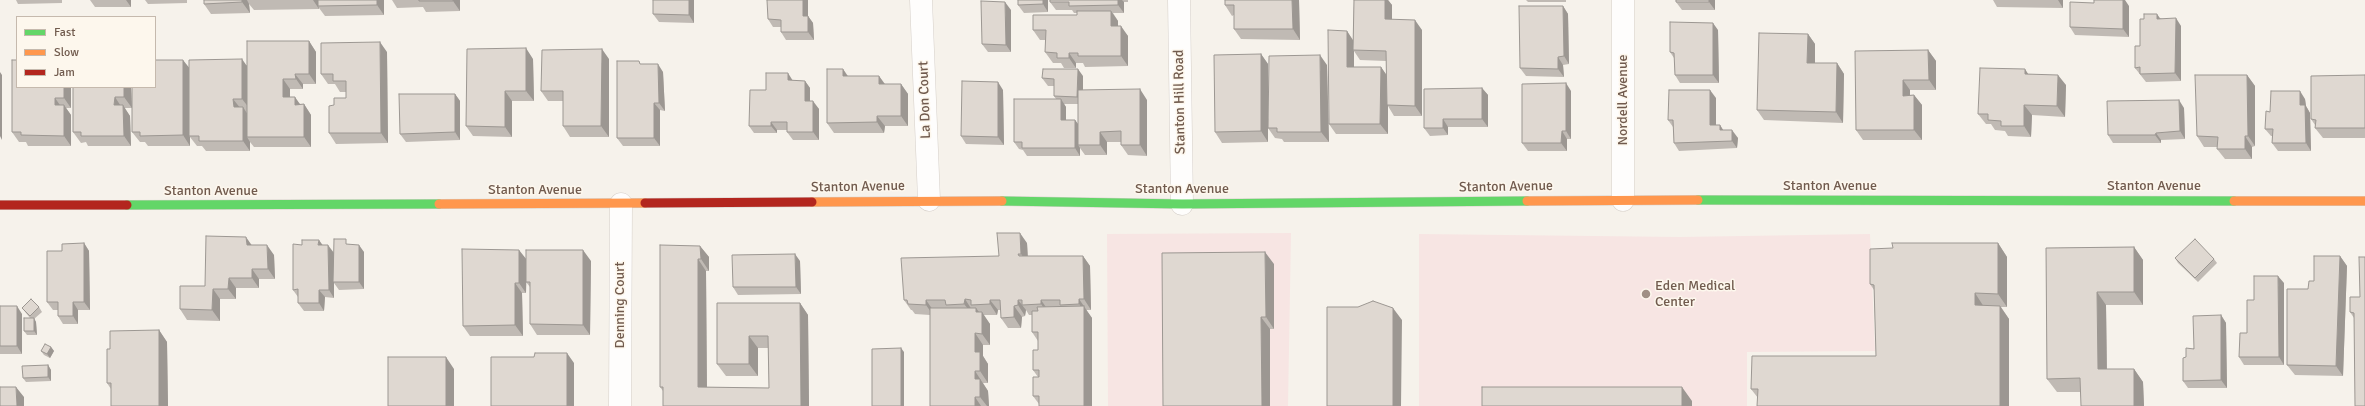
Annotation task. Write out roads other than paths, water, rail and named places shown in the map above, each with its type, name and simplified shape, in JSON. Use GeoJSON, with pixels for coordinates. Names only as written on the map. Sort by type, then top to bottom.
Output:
{"type":"FeatureCollection","features":[{"type":"Feature","properties":{"kind":"street","name":"La Don Court"},"geometry":{"type":"LineString","coordinates":[[921,0],[929,200]]}},
{"type":"Feature","properties":{"kind":"street","name":"Stanton Hill Road"},"geometry":{"type":"LineString","coordinates":[[1179,0],[1182,204]]}},
{"type":"Feature","properties":{"kind":"street","name":"Nordell Avenue"},"geometry":{"type":"LineString","coordinates":[[1623,0],[1624,200]]}},
{"type":"Feature","properties":{"kind":"street","name":"Stanton Avenue"},"geometry":{"type":"LineString","coordinates":[[0,205],[621,204],[929,200],[1182,204],[1624,200],[2365,201]]}},
{"type":"Feature","properties":{"kind":"street","name":"Denning Court"},"geometry":{"type":"LineString","coordinates":[[620,406],[621,204]]}},
{"type":"Feature","properties":{"kind":"place","name":"Eden Medical Center"},"geometry":{"type":"Point","coordinates":[1646,294]}}]}
